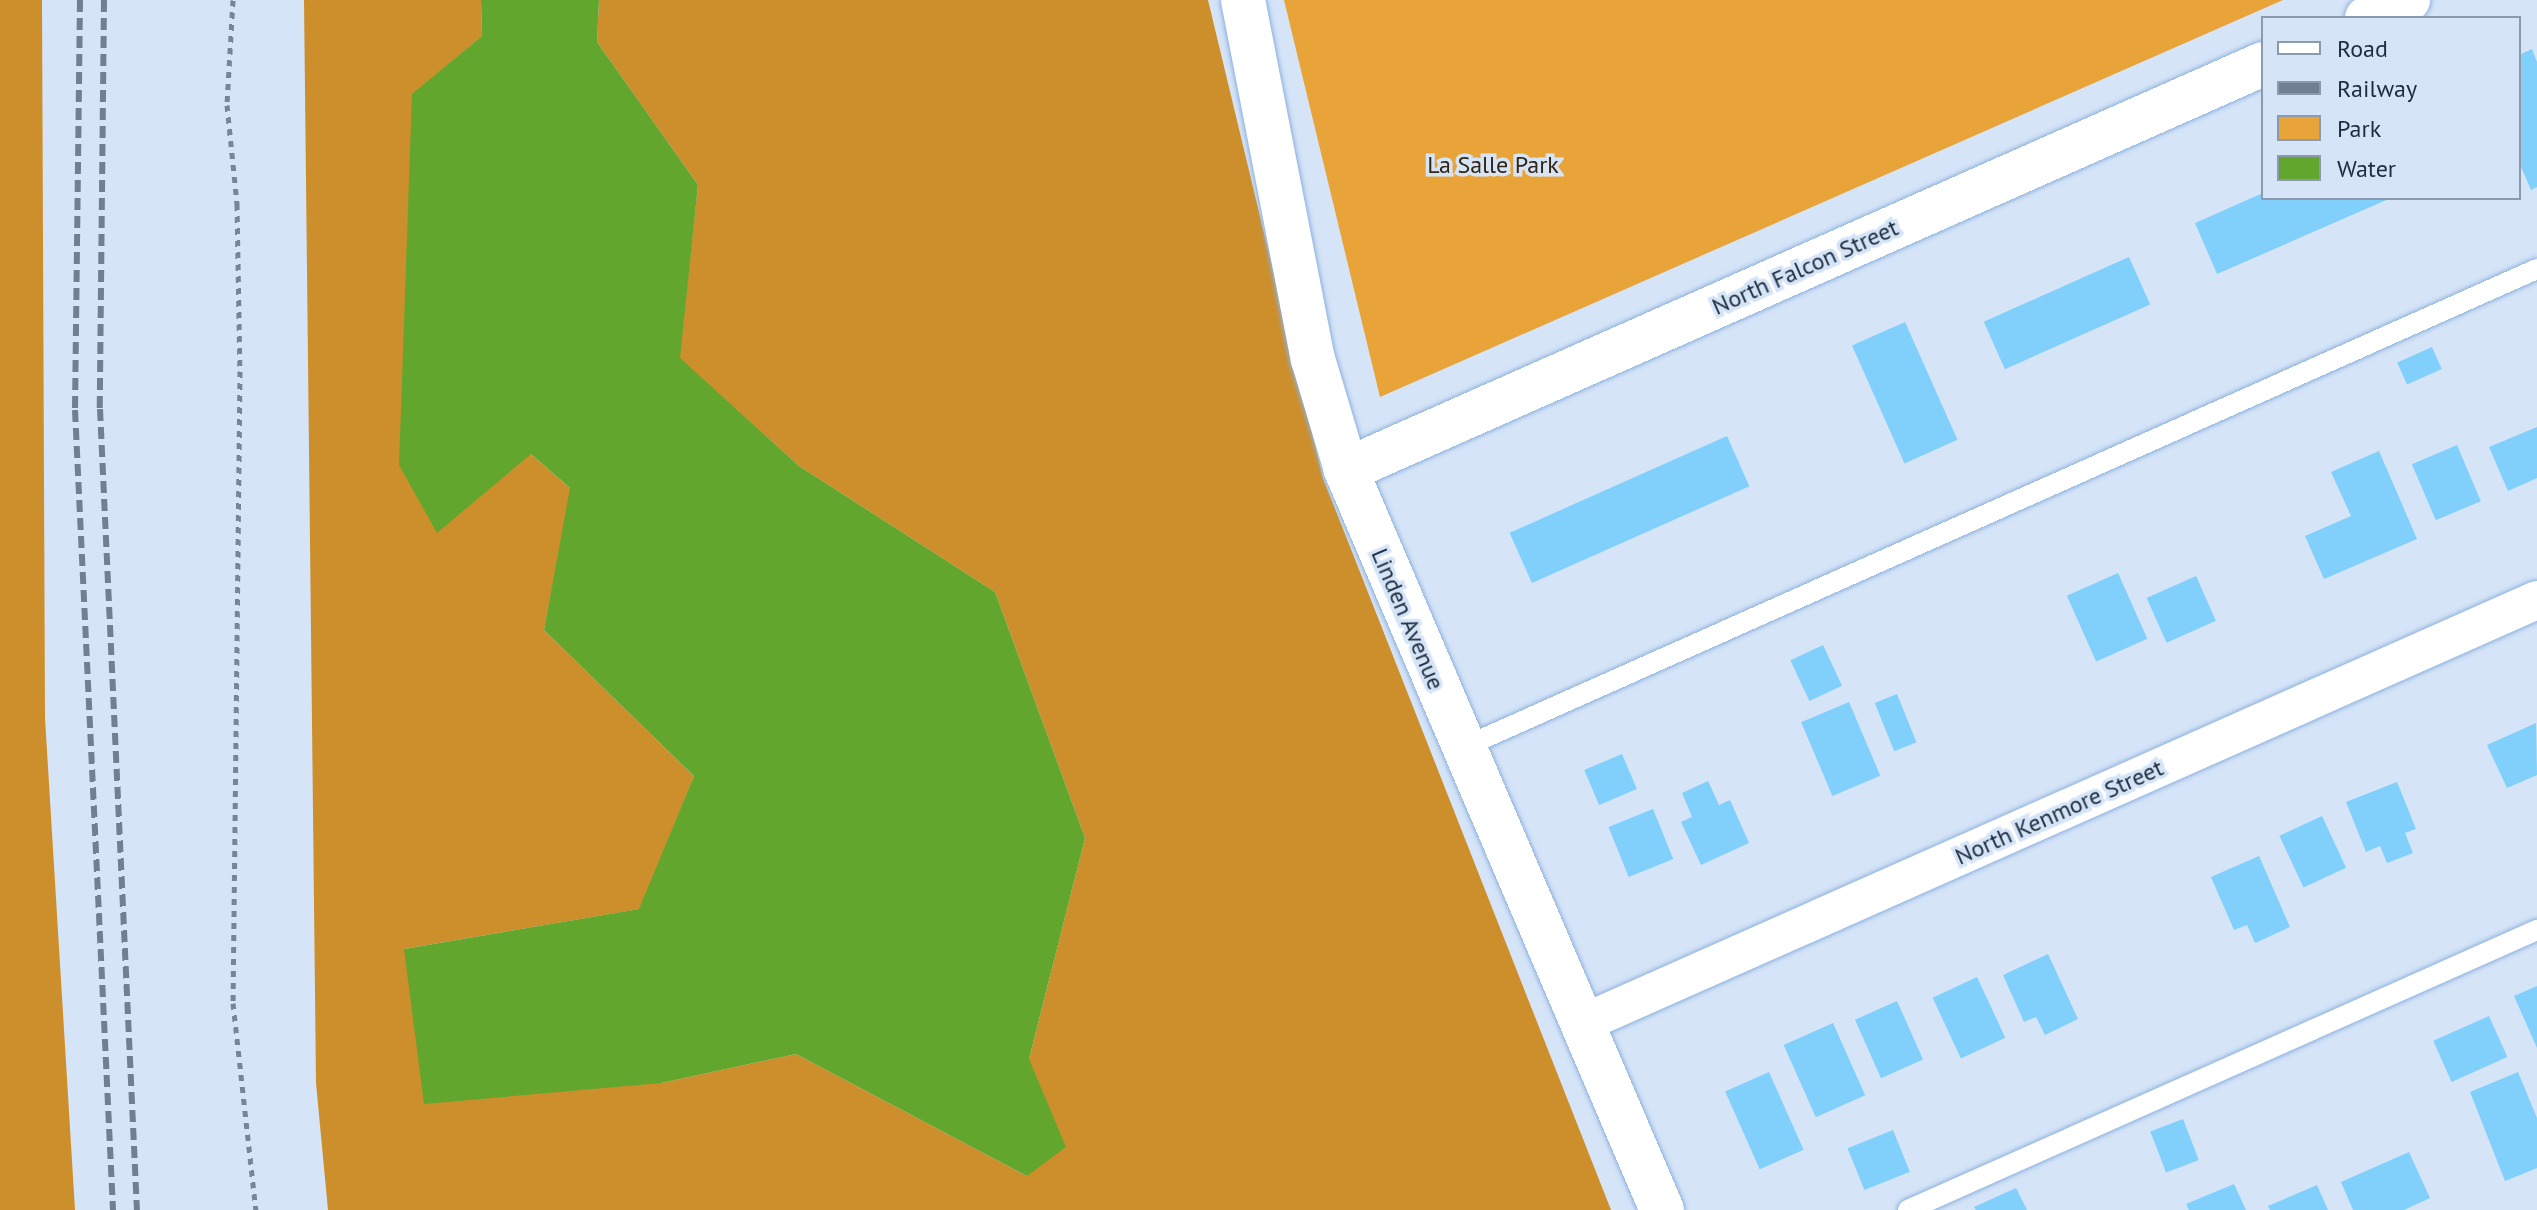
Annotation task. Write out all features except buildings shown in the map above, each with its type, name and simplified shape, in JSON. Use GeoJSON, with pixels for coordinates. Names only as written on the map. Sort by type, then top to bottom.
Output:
{"type":"FeatureCollection","features":[{"type":"Feature","properties":{"kind":"street","name":"Linden Avenue"},"geometry":{"type":"LineString","coordinates":[[1243,0],[1313,359],[1346,470],[1462,748],[1662,1210]]}},
{"type":"Feature","properties":{"kind":"street"},"geometry":{"type":"LineString","coordinates":[[2372,16],[2408,0]]}},
{"type":"Feature","properties":{"kind":"street","name":"North Falcon Street"},"geometry":{"type":"LineString","coordinates":[[1346,470],[2261,65]]}},
{"type":"Feature","properties":{"kind":"street","name":"North Kenmore Street"},"geometry":{"type":"LineString","coordinates":[[1581,1024],[2537,600]]}},
{"type":"Feature","properties":{"kind":"lane"},"geometry":{"type":"LineString","coordinates":[[1462,748],[2537,269]]}},
{"type":"Feature","properties":{"kind":"lane"},"geometry":{"type":"LineString","coordinates":[[1908,1210],[2537,930]]}},
{"type":"Feature","properties":{"kind":"path"},"geometry":{"type":"LineString","coordinates":[[233,0],[227,105],[237,204],[240,371],[233,1003],[256,1210]]}},
{"type":"Feature","properties":{"kind":"green space","name":"La Salle Park"},"geometry":{"type":"Polygon","coordinates":[[[1284,0],[2283,0],[1380,397],[1284,0]]]}},
{"type":"Feature","properties":{"kind":"shaded area"},"geometry":{"type":"Polygon","coordinates":[[[0,0],[42,0],[45,718],[75,1210],[0,1210],[0,0]]]}},
{"type":"Feature","properties":{"kind":"shaded area"},"geometry":{"type":"Polygon","coordinates":[[[304,0],[481,0],[482,36],[412,95],[531,454],[571,489],[544,630],[694,776],[640,909],[404,949],[661,1083],[796,1054],[1027,1176],[1029,1059],[1085,838],[995,592],[799,466],[679,358],[698,185],[597,42],[599,0],[1208,0],[1323,478],[1611,1210],[328,1210],[316,1083],[304,0]]]}},
{"type":"Feature","properties":{"kind":"water"},"geometry":{"type":"Polygon","coordinates":[[[481,0],[599,0],[597,42],[698,185],[680,358],[799,466],[995,592],[1085,838],[1029,1059],[1066,1147],[1027,1176],[796,1054],[661,1083],[424,1104],[404,949],[639,909],[694,776],[544,630],[570,488],[531,454],[437,533],[399,465],[412,94],[482,36],[481,0]]]}},
{"type":"Feature","properties":{"kind":"railway"},"geometry":{"type":"LineString","coordinates":[[80,0],[75,410],[113,1210]]}},
{"type":"Feature","properties":{"kind":"railway"},"geometry":{"type":"LineString","coordinates":[[104,0],[100,409],[137,1210]]}}]}
